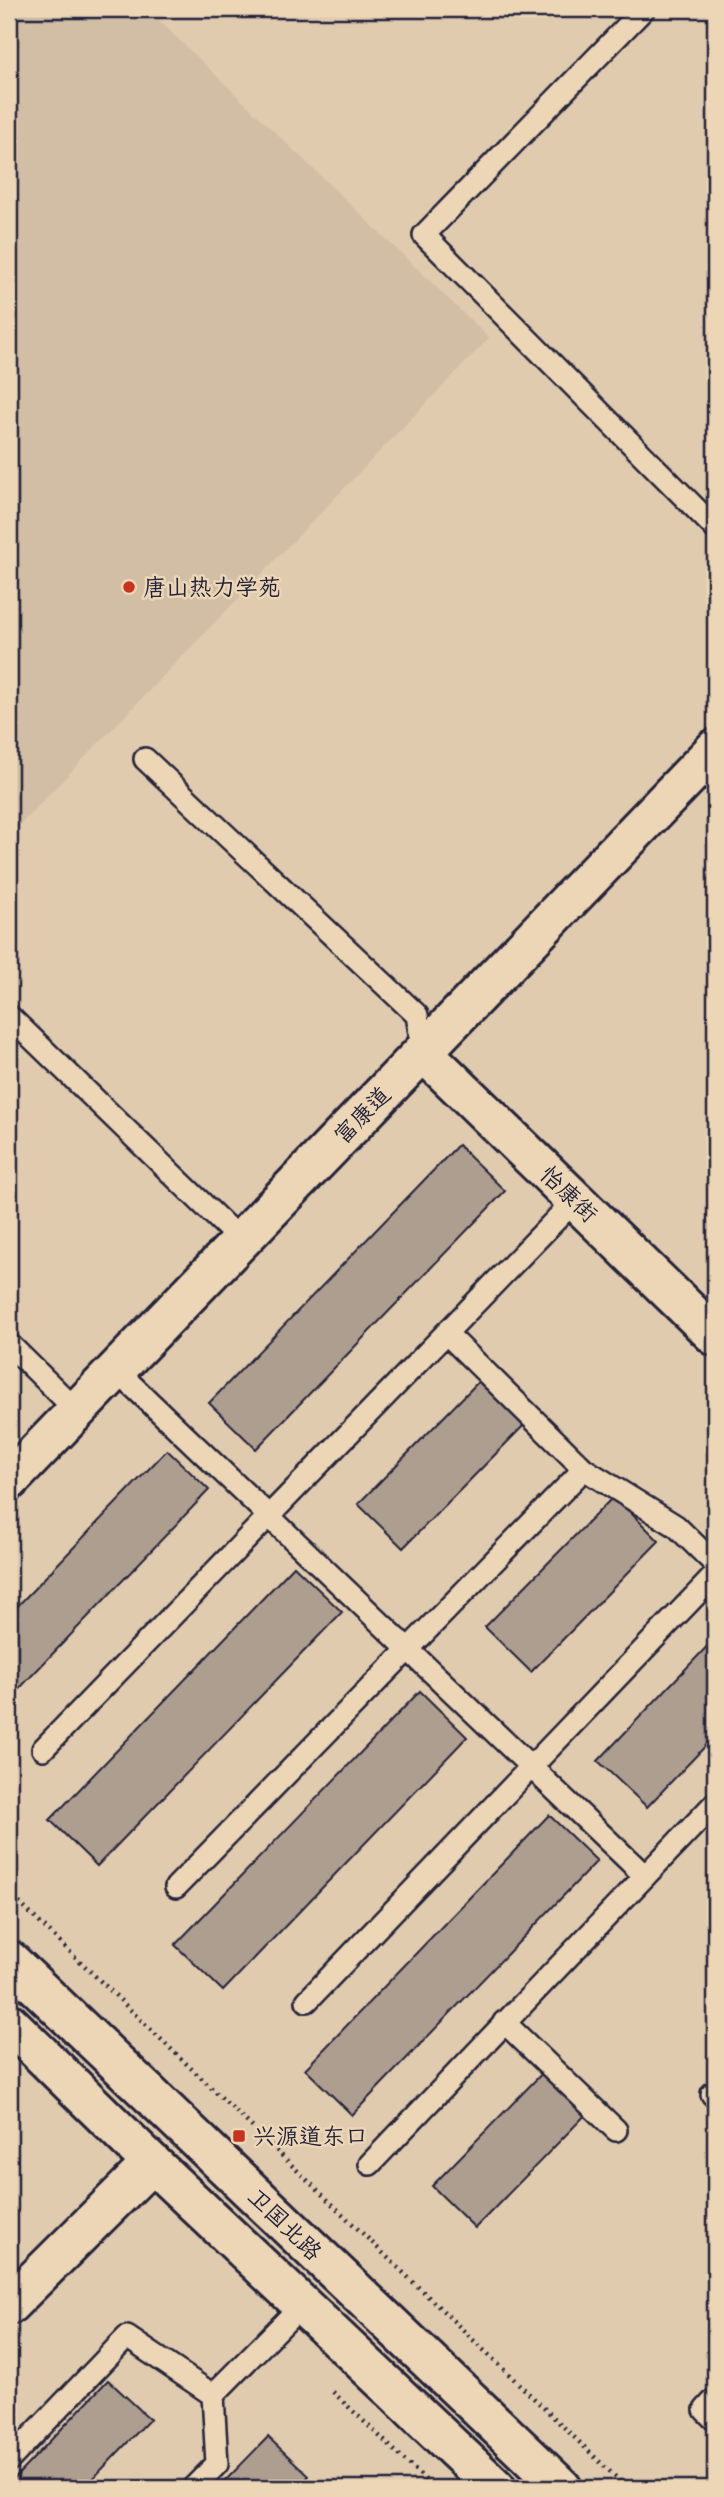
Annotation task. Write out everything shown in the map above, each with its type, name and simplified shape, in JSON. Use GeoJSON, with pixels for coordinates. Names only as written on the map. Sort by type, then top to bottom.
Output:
{"type":"FeatureCollection","features":[{"type":"Feature","properties":{"kind":"street","name":"富康道"},"geometry":{"type":"LineString","coordinates":[[9,1481],[715,748]]}},
{"type":"Feature","properties":{"kind":"street","name":"怡康街"},"geometry":{"type":"LineString","coordinates":[[423,1052],[715,1336]]}},
{"type":"Feature","properties":{"kind":"street","name":"卫国北路"},"geometry":{"type":"LineString","coordinates":[[9,1960],[562,2488]]}},
{"type":"Feature","properties":{"kind":"street","name":"卫国北路"},"geometry":{"type":"LineString","coordinates":[[9,2024],[496,2488]]}},
{"type":"Feature","properties":{"kind":"street"},"geometry":{"type":"LineString","coordinates":[[9,2305],[152,2163]]}},
{"type":"Feature","properties":{"kind":"lane"},"geometry":{"type":"LineString","coordinates":[[644,9],[424,235],[715,528]]}},
{"type":"Feature","properties":{"kind":"lane"},"geometry":{"type":"LineString","coordinates":[[145,759],[417,1015],[423,1052]]}},
{"type":"Feature","properties":{"kind":"lane"},"geometry":{"type":"LineString","coordinates":[[9,1016],[241,1241]]}},
{"type":"Feature","properties":{"kind":"lane"},"geometry":{"type":"LineString","coordinates":[[43,1749],[575,1200]]}},
{"type":"Feature","properties":{"kind":"lane"},"geometry":{"type":"LineString","coordinates":[[446,1333],[584,1469],[676,1526],[715,1564]]}},
{"type":"Feature","properties":{"kind":"lane"},"geometry":{"type":"LineString","coordinates":[[9,1343],[77,1411]]}},
{"type":"Feature","properties":{"kind":"lane"},"geometry":{"type":"LineString","coordinates":[[116,1370],[646,1876]]}},
{"type":"Feature","properties":{"kind":"lane"},"geometry":{"type":"LineString","coordinates":[[176,1887],[584,1469]]}},
{"type":"Feature","properties":{"kind":"lane"},"geometry":{"type":"LineString","coordinates":[[307,2001],[715,1575]]}},
{"type":"Feature","properties":{"kind":"lane"},"geometry":{"type":"LineString","coordinates":[[370,2164],[715,1803]]}},
{"type":"Feature","properties":{"kind":"lane"},"geometry":{"type":"LineString","coordinates":[[504,2022],[616,2130]]}},
{"type":"Feature","properties":{"kind":"lane"},"geometry":{"type":"LineString","coordinates":[[715,2091],[712,2094],[715,2097]]}},
{"type":"Feature","properties":{"kind":"lane"},"geometry":{"type":"LineString","coordinates":[[193,2488],[217,2464],[213,2395],[302,2305]]}},
{"type":"Feature","properties":{"kind":"lane"},"geometry":{"type":"LineString","coordinates":[[9,2460],[127,2337],[213,2395]]}},
{"type":"Feature","properties":{"kind":"lane"},"geometry":{"type":"LineString","coordinates":[[715,2399],[705,2410],[715,2420]]}},
{"type":"Feature","properties":{"kind":"path"},"geometry":{"type":"LineString","coordinates":[[9,1892],[627,2488]]}},
{"type":"Feature","properties":{"kind":"shaded area","name":"唐山热力学苑"},"geometry":{"type":"Polygon","coordinates":[[[9,9],[147,9],[489,338],[9,836],[9,9]]]}},
{"type":"Feature","properties":{"kind":"building"},"geometry":{"type":"Polygon","coordinates":[[[458,1145],[505,1191],[256,1449],[209,1403],[458,1145]]]}},
{"type":"Feature","properties":{"kind":"building"},"geometry":{"type":"Polygon","coordinates":[[[487,1373],[532,1417],[403,1548],[358,1504],[487,1373]]]}},
{"type":"Feature","properties":{"kind":"building"},"geometry":{"type":"Polygon","coordinates":[[[167,1450],[209,1490],[19,1689],[9,1679],[9,1615],[167,1450]]]}},
{"type":"Feature","properties":{"kind":"building"},"geometry":{"type":"Polygon","coordinates":[[[614,1496],[659,1541],[531,1672],[485,1627],[614,1496]]]}},
{"type":"Feature","properties":{"kind":"building"},"geometry":{"type":"Polygon","coordinates":[[[294,1566],[342,1612],[97,1866],[50,1820],[294,1566]]]}},
{"type":"Feature","properties":{"kind":"building"},"geometry":{"type":"Polygon","coordinates":[[[715,1638],[715,1736],[647,1807],[598,1761],[715,1638]]]}},
{"type":"Feature","properties":{"kind":"building"},"geometry":{"type":"Polygon","coordinates":[[[420,1691],[467,1737],[223,1991],[175,1945],[420,1691]]]}},
{"type":"Feature","properties":{"kind":"building"},"geometry":{"type":"Polygon","coordinates":[[[549,1815],[597,1861],[352,2115],[305,2069],[549,1815]]]}},
{"type":"Feature","properties":{"kind":"building"},"geometry":{"type":"Polygon","coordinates":[[[556,2059],[599,2101],[475,2228],[432,2186],[556,2059]]]}},
{"type":"Feature","properties":{"kind":"building"},"geometry":{"type":"Polygon","coordinates":[[[108,2380],[150,2419],[84,2488],[9,2488],[9,2484],[108,2380]]]}},
{"type":"Feature","properties":{"kind":"building"},"geometry":{"type":"Polygon","coordinates":[[[268,2437],[309,2476],[297,2488],[218,2488],[268,2437]]]}},
{"type":"Feature","properties":{"kind":"place","name":"唐山热力学苑"},"geometry":{"type":"Point","coordinates":[129,587]}},
{"type":"Feature","properties":{"kind":"place","name":"兴源道东口"},"geometry":{"type":"Point","coordinates":[239,2136]}}]}
